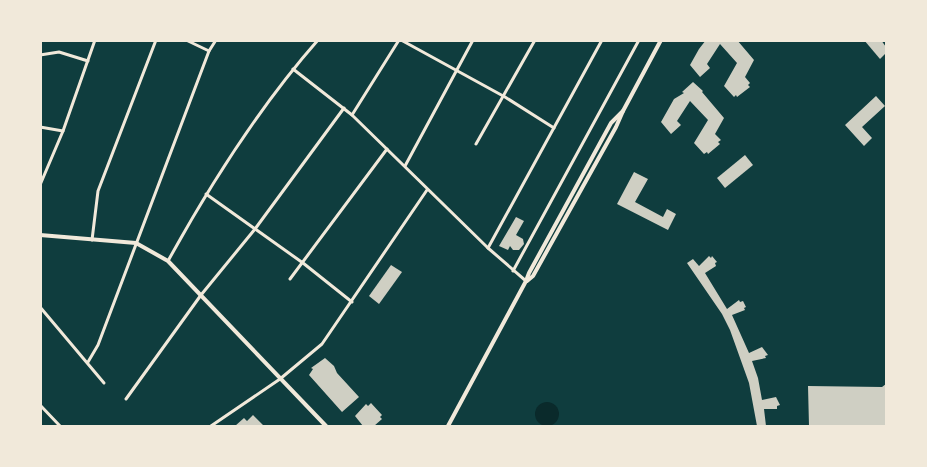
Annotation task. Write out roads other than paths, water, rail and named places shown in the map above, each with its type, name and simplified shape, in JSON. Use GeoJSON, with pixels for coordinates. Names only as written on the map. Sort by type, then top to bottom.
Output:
{"type":"FeatureCollection","features":[{"type":"Feature","properties":{"kind":"main road"},"geometry":{"type":"LineString","coordinates":[[449,425],[526,281],[533,276],[616,127],[661,40]]}},
{"type":"Feature","properties":{"kind":"main road"},"geometry":{"type":"LineString","coordinates":[[40,236],[136,243],[168,261],[326,426]]}},
{"type":"Feature","properties":{"kind":"street"},"geometry":{"type":"LineString","coordinates":[[40,185],[63,131],[95,40]]}},
{"type":"Feature","properties":{"kind":"street"},"geometry":{"type":"LineString","coordinates":[[92,240],[98,191],[156,40]]}},
{"type":"Feature","properties":{"kind":"street"},"geometry":{"type":"LineString","coordinates":[[186,40],[210,52]]}},
{"type":"Feature","properties":{"kind":"street"},"geometry":{"type":"LineString","coordinates":[[88,362],[98,345],[216,40]]}},
{"type":"Feature","properties":{"kind":"street"},"geometry":{"type":"LineString","coordinates":[[168,261],[206,194],[293,69],[318,40]]}},
{"type":"Feature","properties":{"kind":"street"},"geometry":{"type":"LineString","coordinates":[[352,115],[400,40],[505,97],[554,128]]}},
{"type":"Feature","properties":{"kind":"street"},"geometry":{"type":"LineString","coordinates":[[405,166],[473,40]]}},
{"type":"Feature","properties":{"kind":"street"},"geometry":{"type":"LineString","coordinates":[[476,144],[536,40]]}},
{"type":"Feature","properties":{"kind":"street"},"geometry":{"type":"LineString","coordinates":[[488,248],[602,40]]}},
{"type":"Feature","properties":{"kind":"street"},"geometry":{"type":"LineString","coordinates":[[513,271],[639,40]]}},
{"type":"Feature","properties":{"kind":"street"},"geometry":{"type":"LineString","coordinates":[[40,55],[59,52],[87,61]]}},
{"type":"Feature","properties":{"kind":"street"},"geometry":{"type":"LineString","coordinates":[[293,69],[352,115],[427,190],[526,281]]}},
{"type":"Feature","properties":{"kind":"street"},"geometry":{"type":"LineString","coordinates":[[126,399],[201,295],[255,228],[344,108]]}},
{"type":"Feature","properties":{"kind":"street"},"geometry":{"type":"LineString","coordinates":[[40,127],[63,131]]}},
{"type":"Feature","properties":{"kind":"street"},"geometry":{"type":"LineString","coordinates":[[290,279],[387,149]]}},
{"type":"Feature","properties":{"kind":"street"},"geometry":{"type":"LineString","coordinates":[[211,426],[280,379],[322,344],[427,190]]}},
{"type":"Feature","properties":{"kind":"street"},"geometry":{"type":"LineString","coordinates":[[206,194],[303,263],[352,302]]}},
{"type":"Feature","properties":{"kind":"street"},"geometry":{"type":"LineString","coordinates":[[40,307],[104,383]]}},
{"type":"Feature","properties":{"kind":"street"},"geometry":{"type":"LineString","coordinates":[[40,405],[60,426]]}},
{"type":"Feature","properties":{"kind":"water"},"geometry":{"type":"Polygon","coordinates":[[[547,402],[555,406],[559,414],[555,422],[547,426],[539,422],[535,414],[539,406],[547,402]]]}}]}
